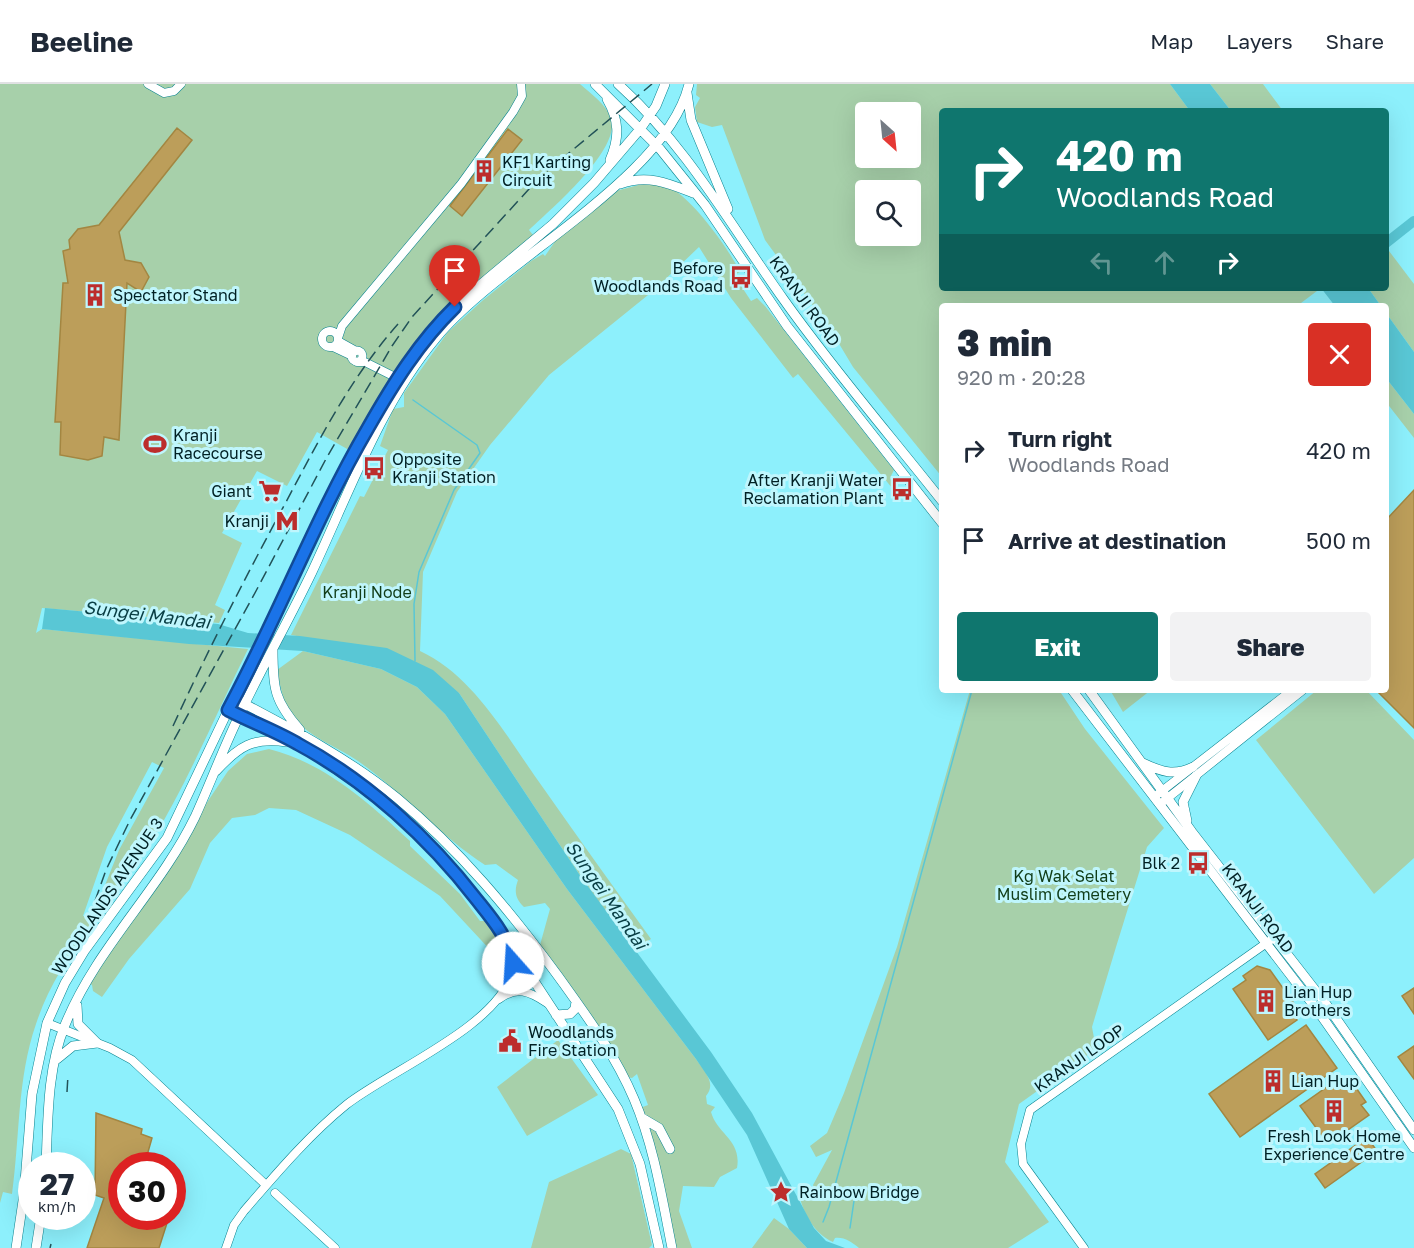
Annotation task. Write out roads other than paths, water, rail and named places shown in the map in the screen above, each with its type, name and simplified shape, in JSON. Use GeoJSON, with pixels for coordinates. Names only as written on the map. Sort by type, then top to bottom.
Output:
{"type":"FeatureCollection","features":[{"type":"Feature","properties":{"kind":"main road","name":"KRANJI ROAD"},"geometry":{"type":"LineString","coordinates":[[618,84],[665,131],[734,224],[793,312],[939,497]]}},
{"type":"Feature","properties":{"kind":"main road","name":"WOODLANDS AVENUE 3"},"geometry":{"type":"LineString","coordinates":[[16,1248],[24,1194],[32,1094],[47,1023],[65,983],[85,950],[167,838],[335,486],[397,378],[442,319],[553,224],[605,171],[641,128],[665,84]]}},
{"type":"Feature","properties":{"kind":"main road","name":"KRANJI ROAD"},"geometry":{"type":"LineString","coordinates":[[597,86],[641,128],[695,194],[770,304],[939,519]]}},
{"type":"Feature","properties":{"kind":"main road"},"geometry":{"type":"LineString","coordinates":[[597,86],[615,114],[618,127],[617,142],[605,171]]}},
{"type":"Feature","properties":{"kind":"main road","name":"WOODLANDS AVENUE 3"},"geometry":{"type":"LineString","coordinates":[[46,1152],[50,1089],[54,1066],[63,1029],[81,988],[179,845],[195,816],[209,778],[244,704],[299,600],[393,400],[436,337],[489,286],[615,186],[656,145],[688,88]]}},
{"type":"Feature","properties":{"kind":"main road"},"geometry":{"type":"LineString","coordinates":[[688,88],[691,120],[734,224]]}},
{"type":"Feature","properties":{"kind":"main road"},"geometry":{"type":"LineString","coordinates":[[615,186],[630,180],[648,179],[695,194]]}},
{"type":"Feature","properties":{"kind":"main road"},"geometry":{"type":"LineString","coordinates":[[281,600],[287,608],[299,600]]}},
{"type":"Feature","properties":{"kind":"main road"},"geometry":{"type":"LineString","coordinates":[[273,648],[276,697],[302,740]]}},
{"type":"Feature","properties":{"kind":"main road","name":"KRANJI ROAD"},"geometry":{"type":"LineString","coordinates":[[1074,693],[1094,721],[1189,827],[1275,937],[1414,1130]]}},
{"type":"Feature","properties":{"kind":"main road","name":"KRANJI ROAD"},"geometry":{"type":"LineString","coordinates":[[1091,693],[1141,762],[1161,798],[1318,1011],[1414,1148]]}},
{"type":"Feature","properties":{"kind":"main road"},"geometry":{"type":"LineString","coordinates":[[234,699],[396,797],[463,858],[514,917],[608,1049],[642,1118],[657,1174],[672,1248]]}},
{"type":"Feature","properties":{"kind":"main road"},"geometry":{"type":"LineString","coordinates":[[228,710],[302,740],[386,806],[444,858],[510,945],[608,1090],[626,1127],[640,1164],[659,1248]]}},
{"type":"Feature","properties":{"kind":"main road"},"geometry":{"type":"LineString","coordinates":[[1094,721],[1103,710]]}},
{"type":"Feature","properties":{"kind":"main road"},"geometry":{"type":"LineString","coordinates":[[209,778],[232,754],[252,742],[302,740]]}},
{"type":"Feature","properties":{"kind":"main road"},"geometry":{"type":"LineString","coordinates":[[1141,762],[1167,773],[1194,772],[1183,802],[1189,827]]}},
{"type":"Feature","properties":{"kind":"main road"},"geometry":{"type":"LineString","coordinates":[[81,988],[76,1007],[77,1020],[84,1032],[97,1043]]}},
{"type":"Feature","properties":{"kind":"main road"},"geometry":{"type":"LineString","coordinates":[[556,1015],[570,1014],[575,1009],[576,1001]]}},
{"type":"Feature","properties":{"kind":"main road"},"geometry":{"type":"LineString","coordinates":[[54,1066],[60,1055],[69,1048],[97,1043]]}},
{"type":"Feature","properties":{"kind":"main road"},"geometry":{"type":"LineString","coordinates":[[642,1118],[659,1128],[670,1149]]}},
{"type":"Feature","properties":{"kind":"main road"},"geometry":{"type":"LineString","coordinates":[[36,1248],[39,1230]]}},
{"type":"Feature","properties":{"kind":"street"},"geometry":{"type":"LineString","coordinates":[[148,84],[170,93],[181,84]]}},
{"type":"Feature","properties":{"kind":"street"},"geometry":{"type":"LineString","coordinates":[[342,326],[324,334],[322,341],[326,346],[336,342],[342,326],[467,175],[513,112],[522,96],[521,84]]}},
{"type":"Feature","properties":{"kind":"street"},"geometry":{"type":"LineString","coordinates":[[332,331],[336,342],[397,378]]}},
{"type":"Feature","properties":{"kind":"street"},"geometry":{"type":"LineString","coordinates":[[1194,772],[1288,693]]}},
{"type":"Feature","properties":{"kind":"street"},"geometry":{"type":"LineString","coordinates":[[1161,798],[1299,693]]}},
{"type":"Feature","properties":{"kind":"street","name":"KRANJI LOOP"},"geometry":{"type":"LineString","coordinates":[[1084,1248],[1023,1164],[1021,1144],[1030,1110],[1275,937]]}},
{"type":"Feature","properties":{"kind":"street"},"geometry":{"type":"LineString","coordinates":[[495,1001],[512,972],[510,945]]}},
{"type":"Feature","properties":{"kind":"street"},"geometry":{"type":"LineString","coordinates":[[226,1248],[234,1224],[266,1185],[317,1131],[344,1107],[370,1088],[456,1036],[495,1001],[509,992],[522,990],[549,1003]]}},
{"type":"Feature","properties":{"kind":"street"},"geometry":{"type":"LineString","coordinates":[[47,1023],[122,1053],[139,1065],[266,1185]]}},
{"type":"Feature","properties":{"kind":"street"},"geometry":{"type":"LineString","coordinates":[[275,1193],[335,1248]]}},
{"type":"Feature","properties":{"kind":"water"},"geometry":{"type":"Polygon","coordinates":[[[1170,84],[1210,84],[1229,108],[1188,108],[1170,84]]]}},
{"type":"Feature","properties":{"kind":"water"},"geometry":{"type":"Polygon","coordinates":[[[1323,291],[1370,291],[1379,303],[1333,303],[1323,291]]]}},
{"type":"Feature","properties":{"kind":"water"},"geometry":{"type":"Polygon","coordinates":[[[1389,317],[1414,352],[1414,414],[1389,382],[1389,317]]]}},
{"type":"Feature","properties":{"kind":"water"},"geometry":{"type":"Polygon","coordinates":[[[45,608],[218,624],[248,633],[300,636],[387,648],[433,670],[459,693],[581,877],[711,1052],[752,1113],[814,1228],[826,1241],[845,1248],[807,1248],[789,1229],[747,1135],[696,1059],[567,889],[445,714],[417,687],[381,669],[303,651],[189,644],[42,629],[45,608]]]}},
{"type":"Feature","properties":{"kind":"waterway"},"geometry":{"type":"LineString","coordinates":[[1389,241],[1414,221]]}},
{"type":"Feature","properties":{"kind":"waterway"},"geometry":{"type":"LineString","coordinates":[[413,400],[477,445],[480,453],[454,490],[419,572],[414,604],[415,661]]}},
{"type":"Feature","properties":{"kind":"waterway"},"geometry":{"type":"LineString","coordinates":[[823,1222],[971,693]]}},
{"type":"Feature","properties":{"kind":"waterway"},"geometry":{"type":"LineString","coordinates":[[850,1228],[855,1194]]}},
{"type":"Feature","properties":{"kind":"railway"},"geometry":{"type":"LineString","coordinates":[[89,918],[106,870],[130,820],[327,457],[392,346],[412,317],[540,177],[652,84]]}},
{"type":"Feature","properties":{"kind":"railway"},"geometry":{"type":"LineString","coordinates":[[173,726],[242,585],[324,432],[365,365],[398,324]]}},
{"type":"Feature","properties":{"kind":"railway"},"geometry":{"type":"LineString","coordinates":[[67,1092],[68,1075]]}},
{"type":"Feature","properties":{"kind":"railway"},"geometry":{"type":"LineString","coordinates":[[50,1248],[51,1244]]}},
{"type":"Feature","properties":{"kind":"place","name":"KF1 Karting Circuit"},"geometry":{"type":"Point","coordinates":[484,171]}},
{"type":"Feature","properties":{"kind":"place","name":"Before Woodlands Road"},"geometry":{"type":"Point","coordinates":[741,277]}},
{"type":"Feature","properties":{"kind":"place","name":"Spectator Stand"},"geometry":{"type":"Point","coordinates":[95,295]}},
{"type":"Feature","properties":{"kind":"place","name":"Kranji Racecourse"},"geometry":{"type":"Point","coordinates":[155,444]}},
{"type":"Feature","properties":{"kind":"place","name":"Opposite Kranji Station"},"geometry":{"type":"Point","coordinates":[374,468]}},
{"type":"Feature","properties":{"kind":"place","name":"After Kranji Water Reclamation Plant"},"geometry":{"type":"Point","coordinates":[902,489]}},
{"type":"Feature","properties":{"kind":"place","name":"Giant"},"geometry":{"type":"Point","coordinates":[270,491]}},
{"type":"Feature","properties":{"kind":"place","name":"Kranji"},"geometry":{"type":"Point","coordinates":[287,521]}},
{"type":"Feature","properties":{"kind":"place","name":"Blk 2"},"geometry":{"type":"Point","coordinates":[1198,863]}},
{"type":"Feature","properties":{"kind":"place","name":"Lian Hup Brothers"},"geometry":{"type":"Point","coordinates":[1266,1001]}},
{"type":"Feature","properties":{"kind":"place","name":"Woodlands Fire Station"},"geometry":{"type":"Point","coordinates":[510,1041]}},
{"type":"Feature","properties":{"kind":"place","name":"Lian Hup"},"geometry":{"type":"Point","coordinates":[1273,1081]}},
{"type":"Feature","properties":{"kind":"place","name":"Fresh Look Home Experience Centre"},"geometry":{"type":"Point","coordinates":[1334,1111]}},
{"type":"Feature","properties":{"kind":"place","name":"Rainbow Bridge"},"geometry":{"type":"Point","coordinates":[781,1192]}},
{"type":"Feature","properties":{"kind":"park label","name":"Kranji Node"},"geometry":{"type":"Point","coordinates":[367,592]}},
{"type":"Feature","properties":{"kind":"park label","name":"Kg Wak Selat Muslim Cemetery"},"geometry":{"type":"Point","coordinates":[1064,885]}},
{"type":"Feature","properties":{"kind":"water label","name":"Sungei Mandai"},"geometry":{"type":"Point","coordinates":[147,614]}},
{"type":"Feature","properties":{"kind":"water label","name":"Sungei Mandai"},"geometry":{"type":"Point","coordinates":[607,895]}}]}
